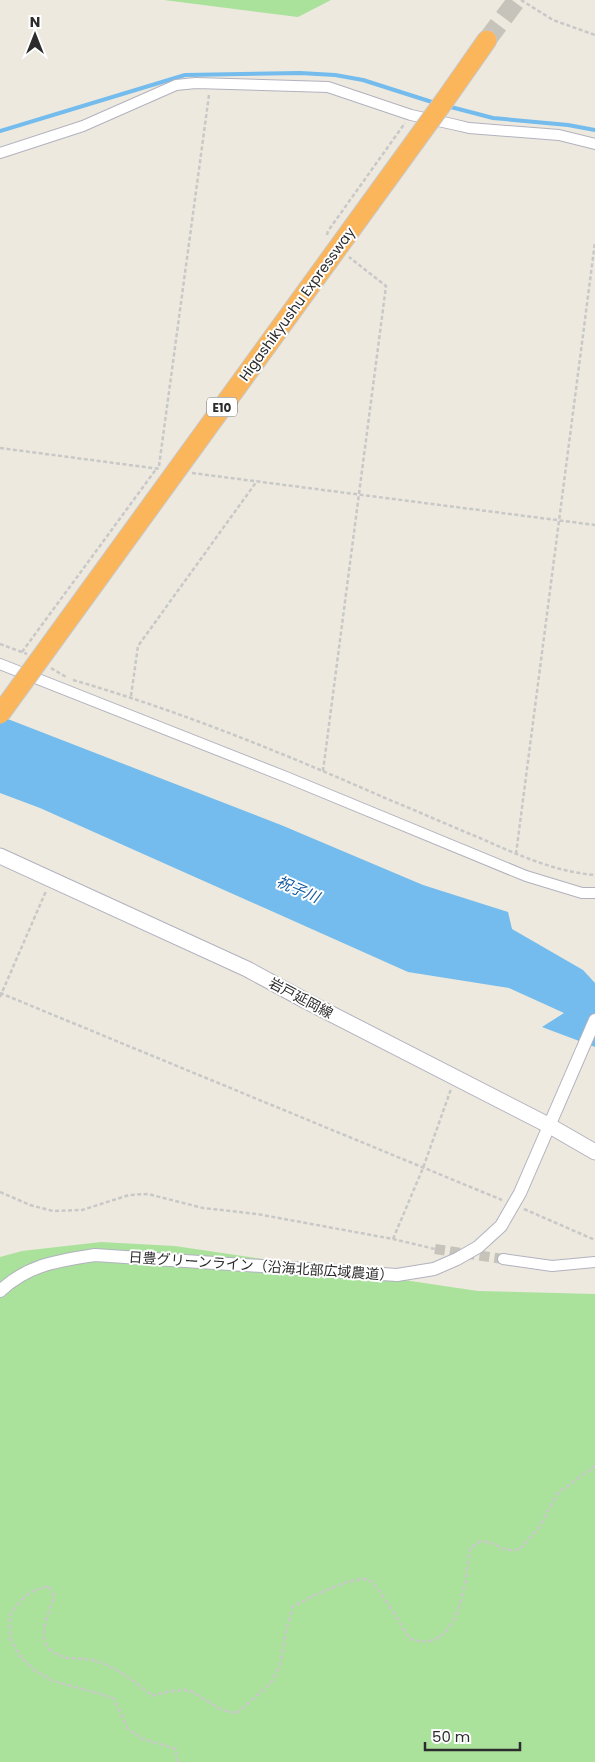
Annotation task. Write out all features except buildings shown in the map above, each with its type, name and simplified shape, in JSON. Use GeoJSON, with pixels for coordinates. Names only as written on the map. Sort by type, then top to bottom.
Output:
{"type":"FeatureCollection","features":[{"type":"Feature","properties":{"kind":"highway","name":"Higashikyushu Expressway"},"geometry":{"type":"LineString","coordinates":[[0,714],[487,40]]}},
{"type":"Feature","properties":{"kind":"main road","name":"岩戸延岡線"},"geometry":{"type":"LineString","coordinates":[[0,856],[247,969],[550,1126],[595,1152]]}},
{"type":"Feature","properties":{"kind":"street"},"geometry":{"type":"LineString","coordinates":[[0,153],[83,126],[176,85],[211,83],[328,87],[411,115],[469,128],[559,134],[595,144]]}},
{"type":"Feature","properties":{"kind":"street"},"geometry":{"type":"LineString","coordinates":[[0,664],[286,777],[526,876],[582,893],[595,893]]}},
{"type":"Feature","properties":{"kind":"street","name":"日豊グリーンライン（沿海北部広域農道）"},"geometry":{"type":"LineString","coordinates":[[0,1291],[24,1274],[52,1262],[95,1255],[397,1275],[434,1269],[478,1247],[501,1226],[520,1193],[595,1020]]}},
{"type":"Feature","properties":{"kind":"street"},"geometry":{"type":"LineString","coordinates":[[503,1259],[552,1266],[595,1262]]}},
{"type":"Feature","properties":{"kind":"path"},"geometry":{"type":"LineString","coordinates":[[521,0],[553,20],[595,35]]}},
{"type":"Feature","properties":{"kind":"path"},"geometry":{"type":"LineString","coordinates":[[22,652],[158,468],[211,83]]}},
{"type":"Feature","properties":{"kind":"path"},"geometry":{"type":"LineString","coordinates":[[326,240],[328,231],[411,115]]}},
{"type":"Feature","properties":{"kind":"path"},"geometry":{"type":"LineString","coordinates":[[516,854],[595,242]]}},
{"type":"Feature","properties":{"kind":"path"},"geometry":{"type":"LineString","coordinates":[[323,771],[386,286],[348,257]]}},
{"type":"Feature","properties":{"kind":"path"},"geometry":{"type":"LineString","coordinates":[[131,697],[138,646],[256,481]]}},
{"type":"Feature","properties":{"kind":"path"},"geometry":{"type":"LineString","coordinates":[[358,495],[595,525]]}},
{"type":"Feature","properties":{"kind":"path"},"geometry":{"type":"LineString","coordinates":[[0,644],[30,656]]}},
{"type":"Feature","properties":{"kind":"path"},"geometry":{"type":"LineString","coordinates":[[46,665],[69,678],[183,715],[323,771],[516,854],[579,874],[595,875]]}},
{"type":"Feature","properties":{"kind":"path"},"geometry":{"type":"LineString","coordinates":[[0,997],[51,878]]}},
{"type":"Feature","properties":{"kind":"path"},"geometry":{"type":"LineString","coordinates":[[1,993],[503,1200]]}},
{"type":"Feature","properties":{"kind":"path"},"geometry":{"type":"LineString","coordinates":[[393,1239],[423,1168],[455,1078]]}},
{"type":"Feature","properties":{"kind":"path"},"geometry":{"type":"LineString","coordinates":[[0,1192],[30,1205],[53,1211],[82,1210],[129,1195],[148,1194],[203,1208],[256,1214],[393,1239],[435,1249]]}},
{"type":"Feature","properties":{"kind":"path"},"geometry":{"type":"LineString","coordinates":[[524,1209],[595,1240]]}},
{"type":"Feature","properties":{"kind":"path"},"geometry":{"type":"LineString","coordinates":[[177,1762],[176,1749],[143,1739],[128,1729],[114,1700],[101,1694],[53,1680],[34,1670],[19,1656],[10,1638],[10,1615],[24,1597],[35,1590],[49,1586],[54,1596],[43,1631],[46,1645],[55,1654],[94,1660],[113,1668],[126,1675],[152,1696],[170,1691],[189,1690],[222,1710],[238,1712],[271,1683],[280,1665],[293,1606],[334,1587],[362,1578],[369,1580],[377,1587],[410,1639],[429,1642],[438,1639],[452,1626],[464,1590],[470,1548],[481,1541],[491,1543],[506,1550],[520,1550],[538,1529],[558,1493],[595,1466]]}},
{"type":"Feature","properties":{"kind":"green space"},"geometry":{"type":"Polygon","coordinates":[[[164,0],[331,0],[298,17],[164,0]]]}},
{"type":"Feature","properties":{"kind":"green space"},"geometry":{"type":"Polygon","coordinates":[[[101,1242],[175,1246],[478,1291],[595,1294],[595,1762],[0,1762],[0,1257],[22,1251],[101,1242]]]}},
{"type":"Feature","properties":{"kind":"water","name":"祝子川"},"geometry":{"type":"Polygon","coordinates":[[[0,716],[281,825],[423,885],[508,912],[512,929],[583,970],[595,983],[595,1047],[542,1027],[564,1013],[509,988],[408,972],[40,808],[0,793],[0,716]]]}},
{"type":"Feature","properties":{"kind":"waterway"},"geometry":{"type":"LineString","coordinates":[[0,131],[185,75],[300,73],[335,75],[363,80],[435,103]]}},
{"type":"Feature","properties":{"kind":"waterway"},"geometry":{"type":"LineString","coordinates":[[447,106],[493,118],[568,125],[595,130]]}},
{"type":"Feature","properties":{"kind":"tunnel"},"geometry":{"type":"LineString","coordinates":[[487,40],[517,0]]}},
{"type":"Feature","properties":{"kind":"tunnel"},"geometry":{"type":"LineString","coordinates":[[435,1249],[503,1259]]}}]}
